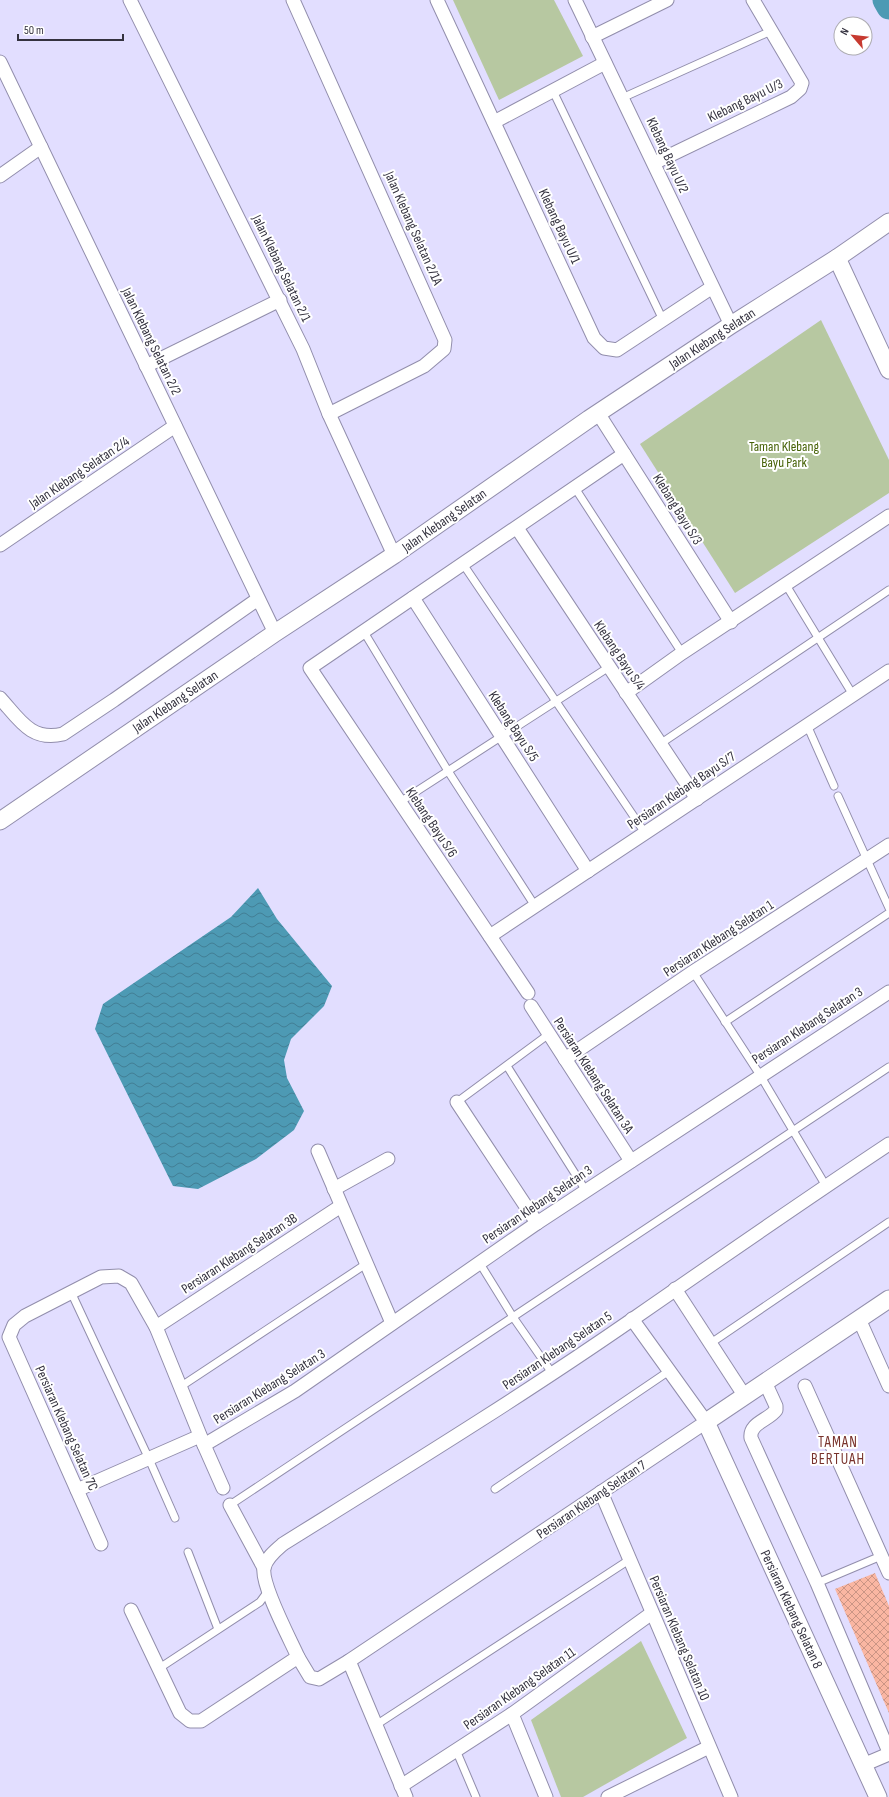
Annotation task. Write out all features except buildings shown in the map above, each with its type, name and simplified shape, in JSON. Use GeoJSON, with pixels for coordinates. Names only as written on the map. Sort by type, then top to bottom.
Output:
{"type":"FeatureCollection","features":[{"type":"Feature","properties":{"kind":"street","name":"Jalan Klebang Selatan 2/1"},"geometry":{"type":"LineString","coordinates":[[130,0],[280,300],[303,349],[329,414],[394,555]]}},
{"type":"Feature","properties":{"kind":"street","name":"Jalan Klebang Selatan 2/1A"},"geometry":{"type":"LineString","coordinates":[[293,0],[445,340],[444,349],[424,366],[329,414]]}},
{"type":"Feature","properties":{"kind":"street","name":"Klebang Bayu U/1"},"geometry":{"type":"LineString","coordinates":[[436,0],[594,338],[604,348],[617,350],[712,288]]}},
{"type":"Feature","properties":{"kind":"street","name":"Klebang Bayu U/2"},"geometry":{"type":"LineString","coordinates":[[575,0],[731,325]]}},
{"type":"Feature","properties":{"kind":"street"},"geometry":{"type":"LineString","coordinates":[[592,37],[667,0]]}},
{"type":"Feature","properties":{"kind":"street","name":"Klebang Bayu U/3"},"geometry":{"type":"LineString","coordinates":[[654,163],[791,96],[800,90],[802,84],[753,0]]}},
{"type":"Feature","properties":{"kind":"street","name":"Jalan Klebang Selatan 2/2"},"geometry":{"type":"LineString","coordinates":[[0,62],[275,633]]}},
{"type":"Feature","properties":{"kind":"street"},"geometry":{"type":"LineString","coordinates":[[494,122],[605,63]]}},
{"type":"Feature","properties":{"kind":"street"},"geometry":{"type":"LineString","coordinates":[[0,176],[41,147]]}},
{"type":"Feature","properties":{"kind":"street","name":"Jalan Klebang Selatan"},"geometry":{"type":"LineString","coordinates":[[0,821],[275,633],[394,555],[598,413],[731,325],[837,258],[889,222]]}},
{"type":"Feature","properties":{"kind":"street"},"geometry":{"type":"LineString","coordinates":[[837,258],[889,370]]}},
{"type":"Feature","properties":{"kind":"street"},"geometry":{"type":"LineString","coordinates":[[146,366],[280,300]]}},
{"type":"Feature","properties":{"kind":"street","name":"Klebang Bayu S/3"},"geometry":{"type":"LineString","coordinates":[[598,413],[731,622]]}},
{"type":"Feature","properties":{"kind":"street","name":"Jalan Klebang Selatan 2/4"},"geometry":{"type":"LineString","coordinates":[[0,545],[175,426]]}},
{"type":"Feature","properties":{"kind":"street"},"geometry":{"type":"LineString","coordinates":[[364,632],[624,454]]}},
{"type":"Feature","properties":{"kind":"street"},"geometry":{"type":"LineString","coordinates":[[626,693],[682,653],[889,516]]}},
{"type":"Feature","properties":{"kind":"street","name":"Klebang Bayu S/4"},"geometry":{"type":"LineString","coordinates":[[517,528],[697,799]]}},
{"type":"Feature","properties":{"kind":"street","name":"Klebang Bayu S/5"},"geometry":{"type":"LineString","coordinates":[[413,598],[588,871]]}},
{"type":"Feature","properties":{"kind":"street"},"geometry":{"type":"LineString","coordinates":[[0,698],[30,730],[42,735],[54,736],[63,734],[74,728],[258,599]]}},
{"type":"Feature","properties":{"kind":"street","name":"Klebang Bayu S/6"},"geometry":{"type":"LineString","coordinates":[[364,632],[310,668],[490,936],[529,999]]}},
{"type":"Feature","properties":{"kind":"street","name":"Persiaran Klebang Bayu S/7"},"geometry":{"type":"LineString","coordinates":[[490,936],[889,671]]}},
{"type":"Feature","properties":{"kind":"street","name":"Persiaran Klebang Selatan 1"},"geometry":{"type":"LineString","coordinates":[[566,1059],[693,972],[889,845]]}},
{"type":"Feature","properties":{"kind":"street","name":"Persiaran Klebang Selatan 3"},"geometry":{"type":"LineString","coordinates":[[77,1490],[149,1459],[202,1441],[295,1391],[537,1223],[760,1075],[889,992]]}},
{"type":"Feature","properties":{"kind":"street","name":"Persiaran Klebang Selatan 3A"},"geometry":{"type":"LineString","coordinates":[[529,999],[549,1034],[632,1161]]}},
{"type":"Feature","properties":{"kind":"street"},"geometry":{"type":"LineString","coordinates":[[457,1102],[537,1223]]}},
{"type":"Feature","properties":{"kind":"street","name":"Persiaran Klebang Selatan 5"},"geometry":{"type":"LineString","coordinates":[[264,1568],[271,1555],[283,1544],[456,1436],[552,1373],[889,1144]]}},
{"type":"Feature","properties":{"kind":"street"},"geometry":{"type":"LineString","coordinates":[[318,1151],[392,1323]]}},
{"type":"Feature","properties":{"kind":"street"},"geometry":{"type":"LineString","coordinates":[[334,1189],[388,1159]]}},
{"type":"Feature","properties":{"kind":"street","name":"Persiaran Klebang Selatan 3B"},"geometry":{"type":"LineString","coordinates":[[156,1327],[341,1206]]}},
{"type":"Feature","properties":{"kind":"street"},"geometry":{"type":"LineString","coordinates":[[71,1292],[101,1277],[120,1276],[131,1283],[156,1327],[202,1441],[223,1488]]}},
{"type":"Feature","properties":{"kind":"street"},"geometry":{"type":"LineString","coordinates":[[675,1289],[744,1395]]}},
{"type":"Feature","properties":{"kind":"street","name":"Persiaran Klebang Selatan 7C"},"geometry":{"type":"LineString","coordinates":[[71,1292],[25,1316],[14,1324],[9,1337],[101,1544]]}},
{"type":"Feature","properties":{"kind":"street","name":"Persiaran Klebang Selatan 7"},"geometry":{"type":"LineString","coordinates":[[268,1591],[298,1657],[310,1677],[319,1679],[349,1661],[889,1299]]}},
{"type":"Feature","properties":{"kind":"street"},"geometry":{"type":"LineString","coordinates":[[632,1319],[706,1422]]}},
{"type":"Feature","properties":{"kind":"street"},"geometry":{"type":"LineString","coordinates":[[859,1319],[889,1386]]}},
{"type":"Feature","properties":{"kind":"street"},"geometry":{"type":"LineString","coordinates":[[764,1382],[776,1406],[776,1410],[754,1427],[750,1433],[751,1438],[817,1582],[889,1753],[863,1765]]}},
{"type":"Feature","properties":{"kind":"street"},"geometry":{"type":"LineString","coordinates":[[805,1386],[889,1573]]}},
{"type":"Feature","properties":{"kind":"street","name":"Persiaran Klebang Selatan 8"},"geometry":{"type":"LineString","coordinates":[[706,1422],[878,1797]]}},
{"type":"Feature","properties":{"kind":"street","name":"Persiaran Klebang Selatan 10"},"geometry":{"type":"LineString","coordinates":[[601,1492],[731,1797]]}},
{"type":"Feature","properties":{"kind":"street"},"geometry":{"type":"LineString","coordinates":[[230,1505],[264,1568],[268,1591]]}},
{"type":"Feature","properties":{"kind":"street"},"geometry":{"type":"LineString","coordinates":[[131,1610],[180,1713],[190,1721],[201,1721],[298,1657]]}},
{"type":"Feature","properties":{"kind":"street","name":"Persiaran Klebang Selatan 11"},"geometry":{"type":"LineString","coordinates":[[404,1791],[456,1750],[512,1714],[652,1613]]}},
{"type":"Feature","properties":{"kind":"street"},"geometry":{"type":"LineString","coordinates":[[349,1661],[404,1791]]}},
{"type":"Feature","properties":{"kind":"street"},"geometry":{"type":"LineString","coordinates":[[512,1714],[546,1797]]}},
{"type":"Feature","properties":{"kind":"street"},"geometry":{"type":"LineString","coordinates":[[608,1797],[709,1747]]}},
{"type":"Feature","properties":{"kind":"lane"},"geometry":{"type":"LineString","coordinates":[[622,98],[771,31]]}},
{"type":"Feature","properties":{"kind":"lane"},"geometry":{"type":"LineString","coordinates":[[553,91],[663,320]]}},
{"type":"Feature","properties":{"kind":"lane"},"geometry":{"type":"LineString","coordinates":[[575,488],[682,653]]}},
{"type":"Feature","properties":{"kind":"lane"},"geometry":{"type":"LineString","coordinates":[[463,564],[645,833]]}},
{"type":"Feature","properties":{"kind":"lane"},"geometry":{"type":"LineString","coordinates":[[786,585],[853,695]]}},
{"type":"Feature","properties":{"kind":"lane"},"geometry":{"type":"LineString","coordinates":[[660,744],[889,590]]}},
{"type":"Feature","properties":{"kind":"lane"},"geometry":{"type":"LineString","coordinates":[[364,632],[448,771],[535,906]]}},
{"type":"Feature","properties":{"kind":"lane"},"geometry":{"type":"LineString","coordinates":[[400,802],[609,667]]}},
{"type":"Feature","properties":{"kind":"lane"},"geometry":{"type":"LineString","coordinates":[[807,725],[834,786]]}},
{"type":"Feature","properties":{"kind":"lane"},"geometry":{"type":"LineString","coordinates":[[838,796],[889,908]]}},
{"type":"Feature","properties":{"kind":"lane"},"geometry":{"type":"LineString","coordinates":[[725,1022],[889,913]]}},
{"type":"Feature","properties":{"kind":"lane"},"geometry":{"type":"LineString","coordinates":[[693,972],[760,1075],[826,1186]]}},
{"type":"Feature","properties":{"kind":"lane"},"geometry":{"type":"LineString","coordinates":[[457,1102],[549,1034]]}},
{"type":"Feature","properties":{"kind":"lane"},"geometry":{"type":"LineString","coordinates":[[507,1066],[586,1191]]}},
{"type":"Feature","properties":{"kind":"lane"},"geometry":{"type":"LineString","coordinates":[[230,1505],[889,1067]]}},
{"type":"Feature","properties":{"kind":"lane"},"geometry":{"type":"LineString","coordinates":[[711,1343],[889,1222]]}},
{"type":"Feature","properties":{"kind":"lane"},"geometry":{"type":"LineString","coordinates":[[479,1262],[513,1317],[552,1373]]}},
{"type":"Feature","properties":{"kind":"lane"},"geometry":{"type":"LineString","coordinates":[[180,1387],[366,1264]]}},
{"type":"Feature","properties":{"kind":"lane"},"geometry":{"type":"LineString","coordinates":[[71,1292],[175,1518]]}},
{"type":"Feature","properties":{"kind":"lane"},"geometry":{"type":"LineString","coordinates":[[495,1489],[669,1371]]}},
{"type":"Feature","properties":{"kind":"lane"},"geometry":{"type":"LineString","coordinates":[[188,1552],[218,1629]]}},
{"type":"Feature","properties":{"kind":"lane"},"geometry":{"type":"LineString","coordinates":[[817,1582],[881,1556]]}},
{"type":"Feature","properties":{"kind":"lane"},"geometry":{"type":"LineString","coordinates":[[376,1725],[630,1560]]}},
{"type":"Feature","properties":{"kind":"lane"},"geometry":{"type":"LineString","coordinates":[[158,1668],[260,1602],[268,1591]]}},
{"type":"Feature","properties":{"kind":"lane"},"geometry":{"type":"LineString","coordinates":[[456,1750],[476,1797]]}},
{"type":"Feature","properties":{"kind":"green space"},"geometry":{"type":"Polygon","coordinates":[[[453,0],[554,0],[583,56],[499,100],[453,0]]]}},
{"type":"Feature","properties":{"kind":"green space","name":"Taman Klebang Bayu Park"},"geometry":{"type":"Polygon","coordinates":[[[821,320],[889,460],[889,493],[735,593],[640,444],[821,320]]]}},
{"type":"Feature","properties":{"kind":"green space"},"geometry":{"type":"Polygon","coordinates":[[[641,1641],[687,1738],[583,1797],[561,1797],[531,1720],[641,1641]]]}},
{"type":"Feature","properties":{"kind":"water"},"geometry":{"type":"Polygon","coordinates":[[[258,888],[277,919],[332,986],[324,1006],[291,1039],[284,1060],[287,1078],[304,1111],[294,1130],[256,1159],[198,1189],[173,1186],[95,1029],[103,1004],[231,917],[258,888]]]}},
{"type":"Feature","properties":{"kind":"waterway"},"geometry":{"type":"LineString","coordinates":[[885,0],[889,7]]}},
{"type":"Feature","properties":{"kind":"district","name":"TAMAN BERTUAH"},"geometry":{"type":"Point","coordinates":[838,1450]}}]}
